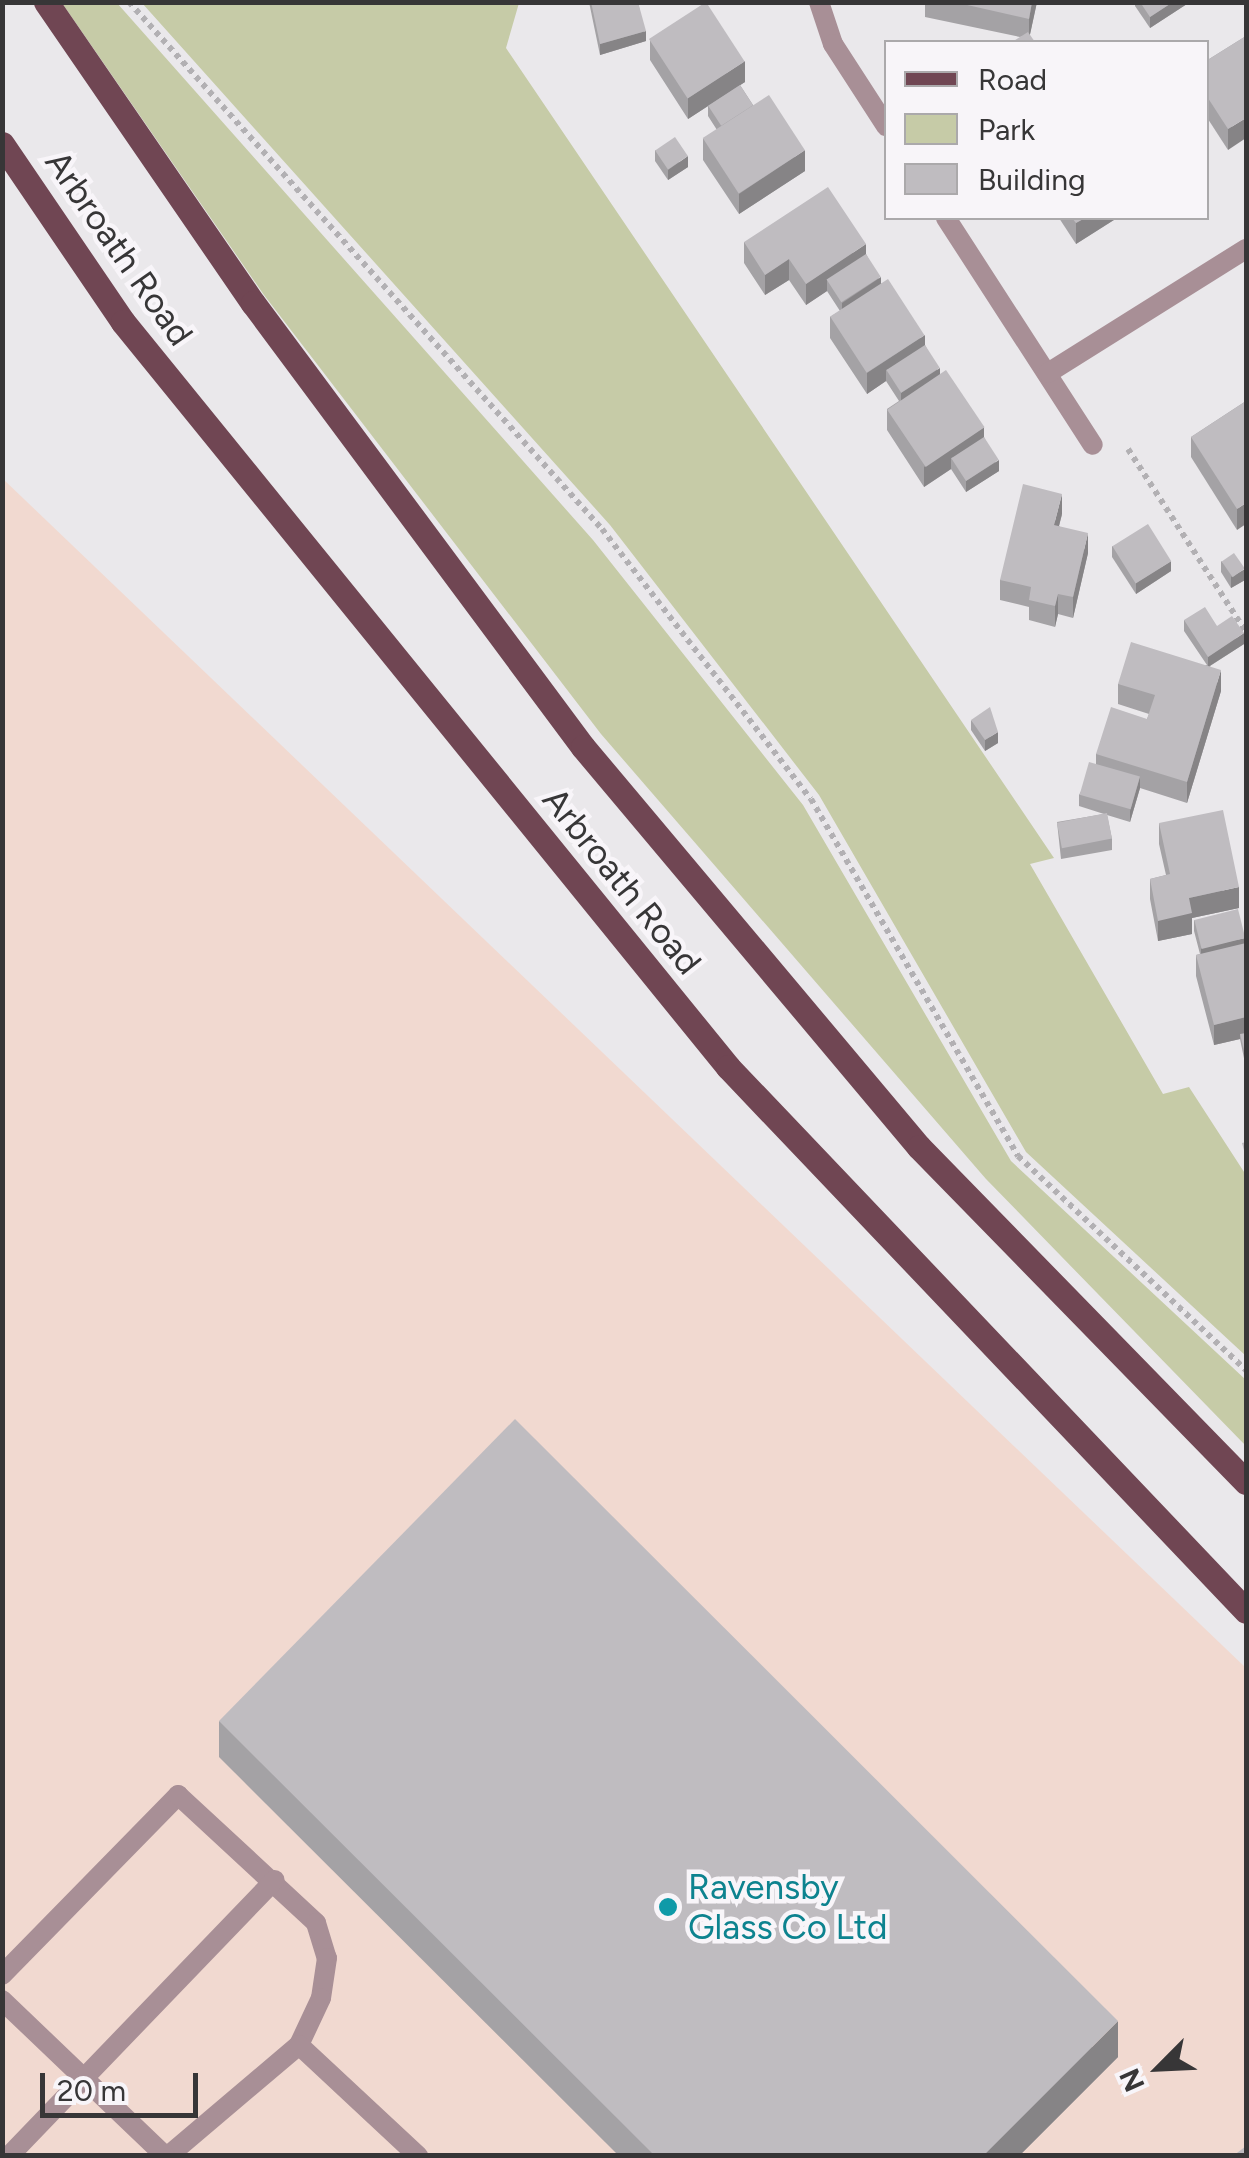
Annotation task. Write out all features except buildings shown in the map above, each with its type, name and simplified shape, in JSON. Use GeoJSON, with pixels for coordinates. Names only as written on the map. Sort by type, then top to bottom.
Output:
{"type":"FeatureCollection","features":[{"type":"Feature","properties":{"kind":"main road","name":"Arbroath Road"},"geometry":{"type":"LineString","coordinates":[[46,2],[253,303],[582,747],[920,1147],[1246,1482]]}},
{"type":"Feature","properties":{"kind":"main road","name":"Arbroath Road"},"geometry":{"type":"LineString","coordinates":[[2,144],[124,322],[728,1066],[1246,1611]]}},
{"type":"Feature","properties":{"kind":"street"},"geometry":{"type":"LineString","coordinates":[[819,2],[833,44],[884,123]]}},
{"type":"Feature","properties":{"kind":"street"},"geometry":{"type":"LineString","coordinates":[[947,220],[1093,445]]}},
{"type":"Feature","properties":{"kind":"street"},"geometry":{"type":"LineString","coordinates":[[1048,374],[1246,249]]}},
{"type":"Feature","properties":{"kind":"street"},"geometry":{"type":"LineString","coordinates":[[2,1975],[178,1795],[276,1880],[316,1923],[328,1958],[322,1998],[300,2046],[166,2156],[2,2000]]}},
{"type":"Feature","properties":{"kind":"street"},"geometry":{"type":"LineString","coordinates":[[8,2156],[276,1880]]}},
{"type":"Feature","properties":{"kind":"street"},"geometry":{"type":"LineString","coordinates":[[300,2046],[418,2156]]}},
{"type":"Feature","properties":{"kind":"path"},"geometry":{"type":"LineString","coordinates":[[128,2],[602,529],[812,800],[1018,1156],[1246,1370]]}},
{"type":"Feature","properties":{"kind":"path"},"geometry":{"type":"LineString","coordinates":[[1093,445],[1126,446],[1246,632]]}},
{"type":"Feature","properties":{"kind":"shaded area"},"geometry":{"type":"Polygon","coordinates":[[[2,478],[1246,1668],[1246,2155],[3,2155],[2,478]]]}},
{"type":"Feature","properties":{"kind":"green space"},"geometry":{"type":"Polygon","coordinates":[[[62,3],[117,3],[593,540],[803,805],[1011,1161],[1246,1380],[1246,1446],[986,1179],[601,734],[264,295],[62,3]]]}},
{"type":"Feature","properties":{"kind":"green space"},"geometry":{"type":"Polygon","coordinates":[[[142,3],[519,3],[506,48],[1054,858],[1030,864],[1163,1094],[1189,1087],[1246,1175],[1246,1356],[1026,1152],[819,795],[610,525],[142,3]]]}},
{"type":"Feature","properties":{"kind":"place","name":"Ravensby Glass Co Ltd"},"geometry":{"type":"Point","coordinates":[668,1907]}}]}
